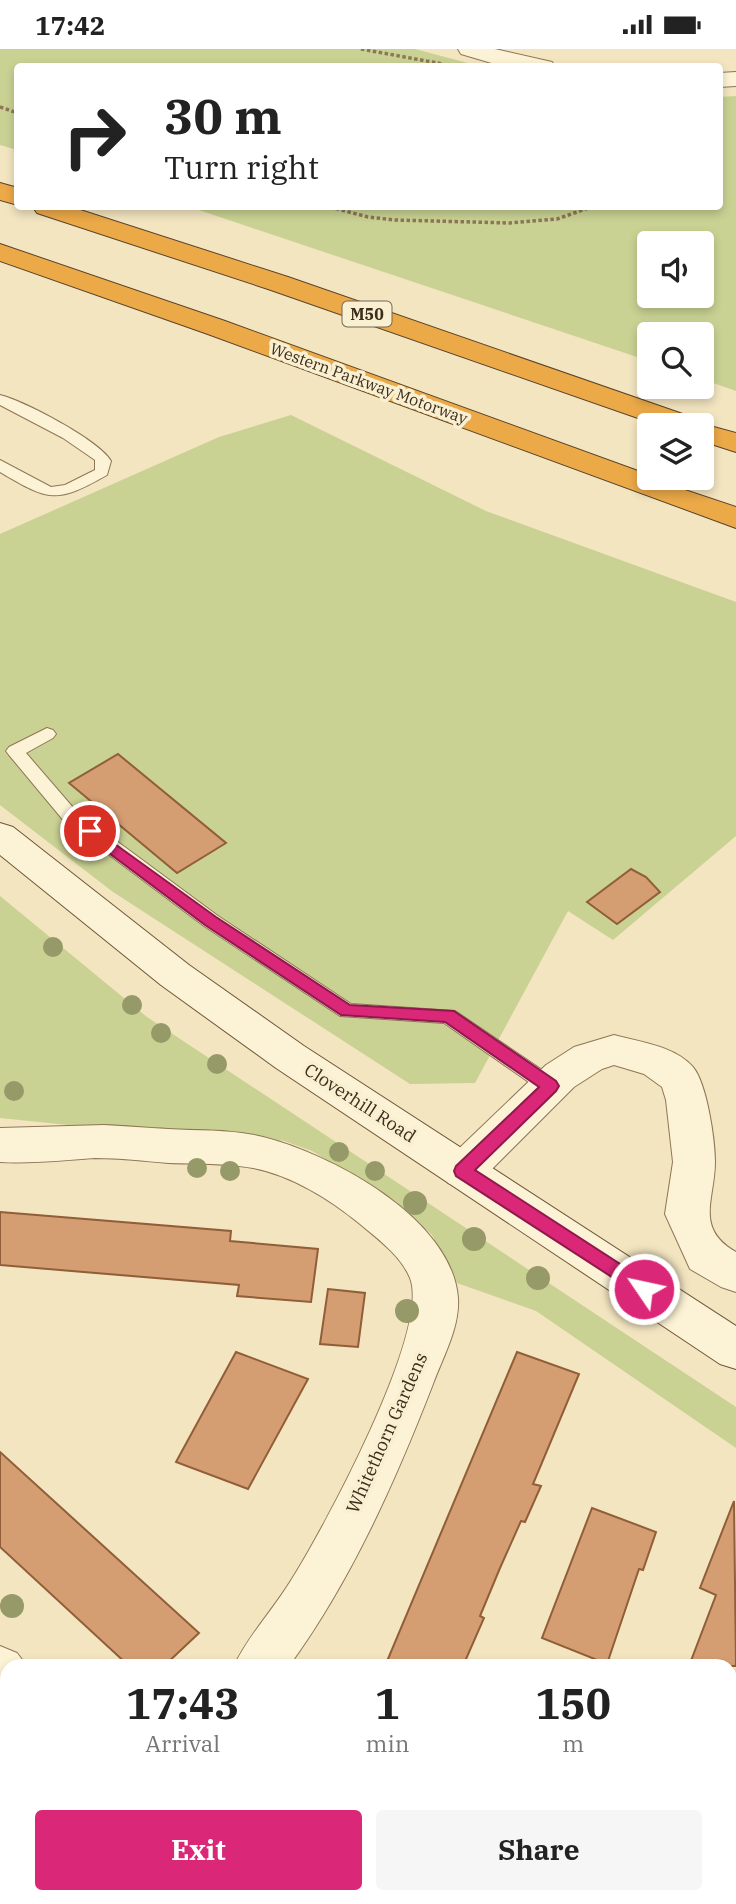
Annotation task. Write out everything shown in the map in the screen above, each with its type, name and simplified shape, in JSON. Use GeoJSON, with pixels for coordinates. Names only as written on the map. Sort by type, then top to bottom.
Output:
{"type":"FeatureCollection","features":[{"type":"Feature","properties":{"kind":"highway","name":"M50"},"geometry":{"type":"LineString","coordinates":[[55,210],[278,283],[652,413]]}},
{"type":"Feature","properties":{"kind":"highway","name":"Western Parkway Motorway"},"geometry":{"type":"LineString","coordinates":[[0,251],[736,518]]}},
{"type":"Feature","properties":{"kind":"highway"},"geometry":{"type":"LineString","coordinates":[[714,435],[736,443]]}},
{"type":"Feature","properties":{"kind":"street"},"geometry":{"type":"LineString","coordinates":[[470,49],[524,63]]}},
{"type":"Feature","properties":{"kind":"street","name":"Cloverhill Road"},"geometry":{"type":"LineString","coordinates":[[0,835],[175,975],[290,1057],[736,1350]]}},
{"type":"Feature","properties":{"kind":"street"},"geometry":{"type":"LineString","coordinates":[[463,1171],[560,1076],[588,1058],[614,1050],[657,1062],[679,1078],[686,1100],[694,1162],[686,1214],[705,1256],[736,1274]]}},
{"type":"Feature","properties":{"kind":"street","name":"Whitethorn Gardens"},"geometry":{"type":"LineString","coordinates":[[0,1145],[100,1142],[214,1148],[294,1163],[357,1198],[405,1237],[426,1263],[436,1296],[428,1341],[404,1402],[372,1475],[314,1587],[281,1639],[265,1659]]}},
{"type":"Feature","properties":{"kind":"lane"},"geometry":{"type":"LineString","coordinates":[[0,399],[88,447],[102,458],[104,463],[102,473],[59,494],[48,493],[0,465]]}},
{"type":"Feature","properties":{"kind":"lane"},"geometry":{"type":"LineString","coordinates":[[47,734],[15,751],[71,816],[211,921],[347,1011],[448,1016],[550,1086]]}},
{"type":"Feature","properties":{"kind":"path"},"geometry":{"type":"LineString","coordinates":[[361,49],[433,63]]}},
{"type":"Feature","properties":{"kind":"path"},"geometry":{"type":"LineString","coordinates":[[343,210],[382,219],[510,223],[557,219],[582,210]]}},
{"type":"Feature","properties":{"kind":"green space"},"geometry":{"type":"Polygon","coordinates":[[[0,49],[415,49],[468,63],[14,63],[14,149],[0,145],[0,49]]]}},
{"type":"Feature","properties":{"kind":"green space"},"geometry":{"type":"Polygon","coordinates":[[[736,96],[736,391],[714,383],[714,322],[637,322],[637,357],[199,210],[723,210],[723,97],[736,96]]]}},
{"type":"Feature","properties":{"kind":"green space"},"geometry":{"type":"Polygon","coordinates":[[[291,415],[486,511],[736,602],[736,836],[613,940],[568,911],[475,1083],[410,1084],[113,892],[0,805],[0,534],[219,437],[291,415]]]}},
{"type":"Feature","properties":{"kind":"green space"},"geometry":{"type":"Polygon","coordinates":[[[0,896],[147,1017],[736,1407],[736,1448],[536,1311],[457,1283],[432,1235],[397,1202],[312,1151],[284,1141],[241,1133],[107,1129],[0,1118],[0,896]]]}},
{"type":"Feature","properties":{"kind":"building"},"geometry":{"type":"Polygon","coordinates":[[[118,754],[226,843],[177,873],[69,783],[118,754]]]}},
{"type":"Feature","properties":{"kind":"building"},"geometry":{"type":"Polygon","coordinates":[[[631,869],[646,877],[660,892],[617,924],[587,902],[631,869]]]}},
{"type":"Feature","properties":{"kind":"building"},"geometry":{"type":"Polygon","coordinates":[[[0,1212],[231,1231],[230,1241],[318,1249],[311,1302],[237,1296],[239,1285],[0,1265],[0,1212]]]}},
{"type":"Feature","properties":{"kind":"building"},"geometry":{"type":"Polygon","coordinates":[[[328,1289],[365,1293],[358,1347],[320,1344],[328,1289]]]}},
{"type":"Feature","properties":{"kind":"building"},"geometry":{"type":"Polygon","coordinates":[[[236,1352],[308,1379],[248,1489],[176,1462],[236,1352]]]}},
{"type":"Feature","properties":{"kind":"building"},"geometry":{"type":"Polygon","coordinates":[[[517,1352],[579,1374],[533,1484],[541,1486],[525,1522],[521,1521],[500,1568],[480,1616],[484,1618],[466,1659],[388,1659],[517,1352]]]}},
{"type":"Feature","properties":{"kind":"building"},"geometry":{"type":"Polygon","coordinates":[[[0,1452],[199,1633],[171,1659],[121,1659],[0,1547],[0,1452]]]}},
{"type":"Feature","properties":{"kind":"building"},"geometry":{"type":"Polygon","coordinates":[[[734,1501],[736,1659],[692,1659],[716,1595],[700,1588],[734,1501]]]}},
{"type":"Feature","properties":{"kind":"building"},"geometry":{"type":"Polygon","coordinates":[[[592,1508],[656,1532],[643,1570],[639,1569],[609,1659],[594,1659],[542,1638],[592,1508]]]}},
{"type":"Feature","properties":{"kind":"route"},"geometry":{"type":"LineString","coordinates":[[90,831],[211,921],[347,1011],[448,1016],[550,1086],[463,1171],[644,1289]]}}]}
